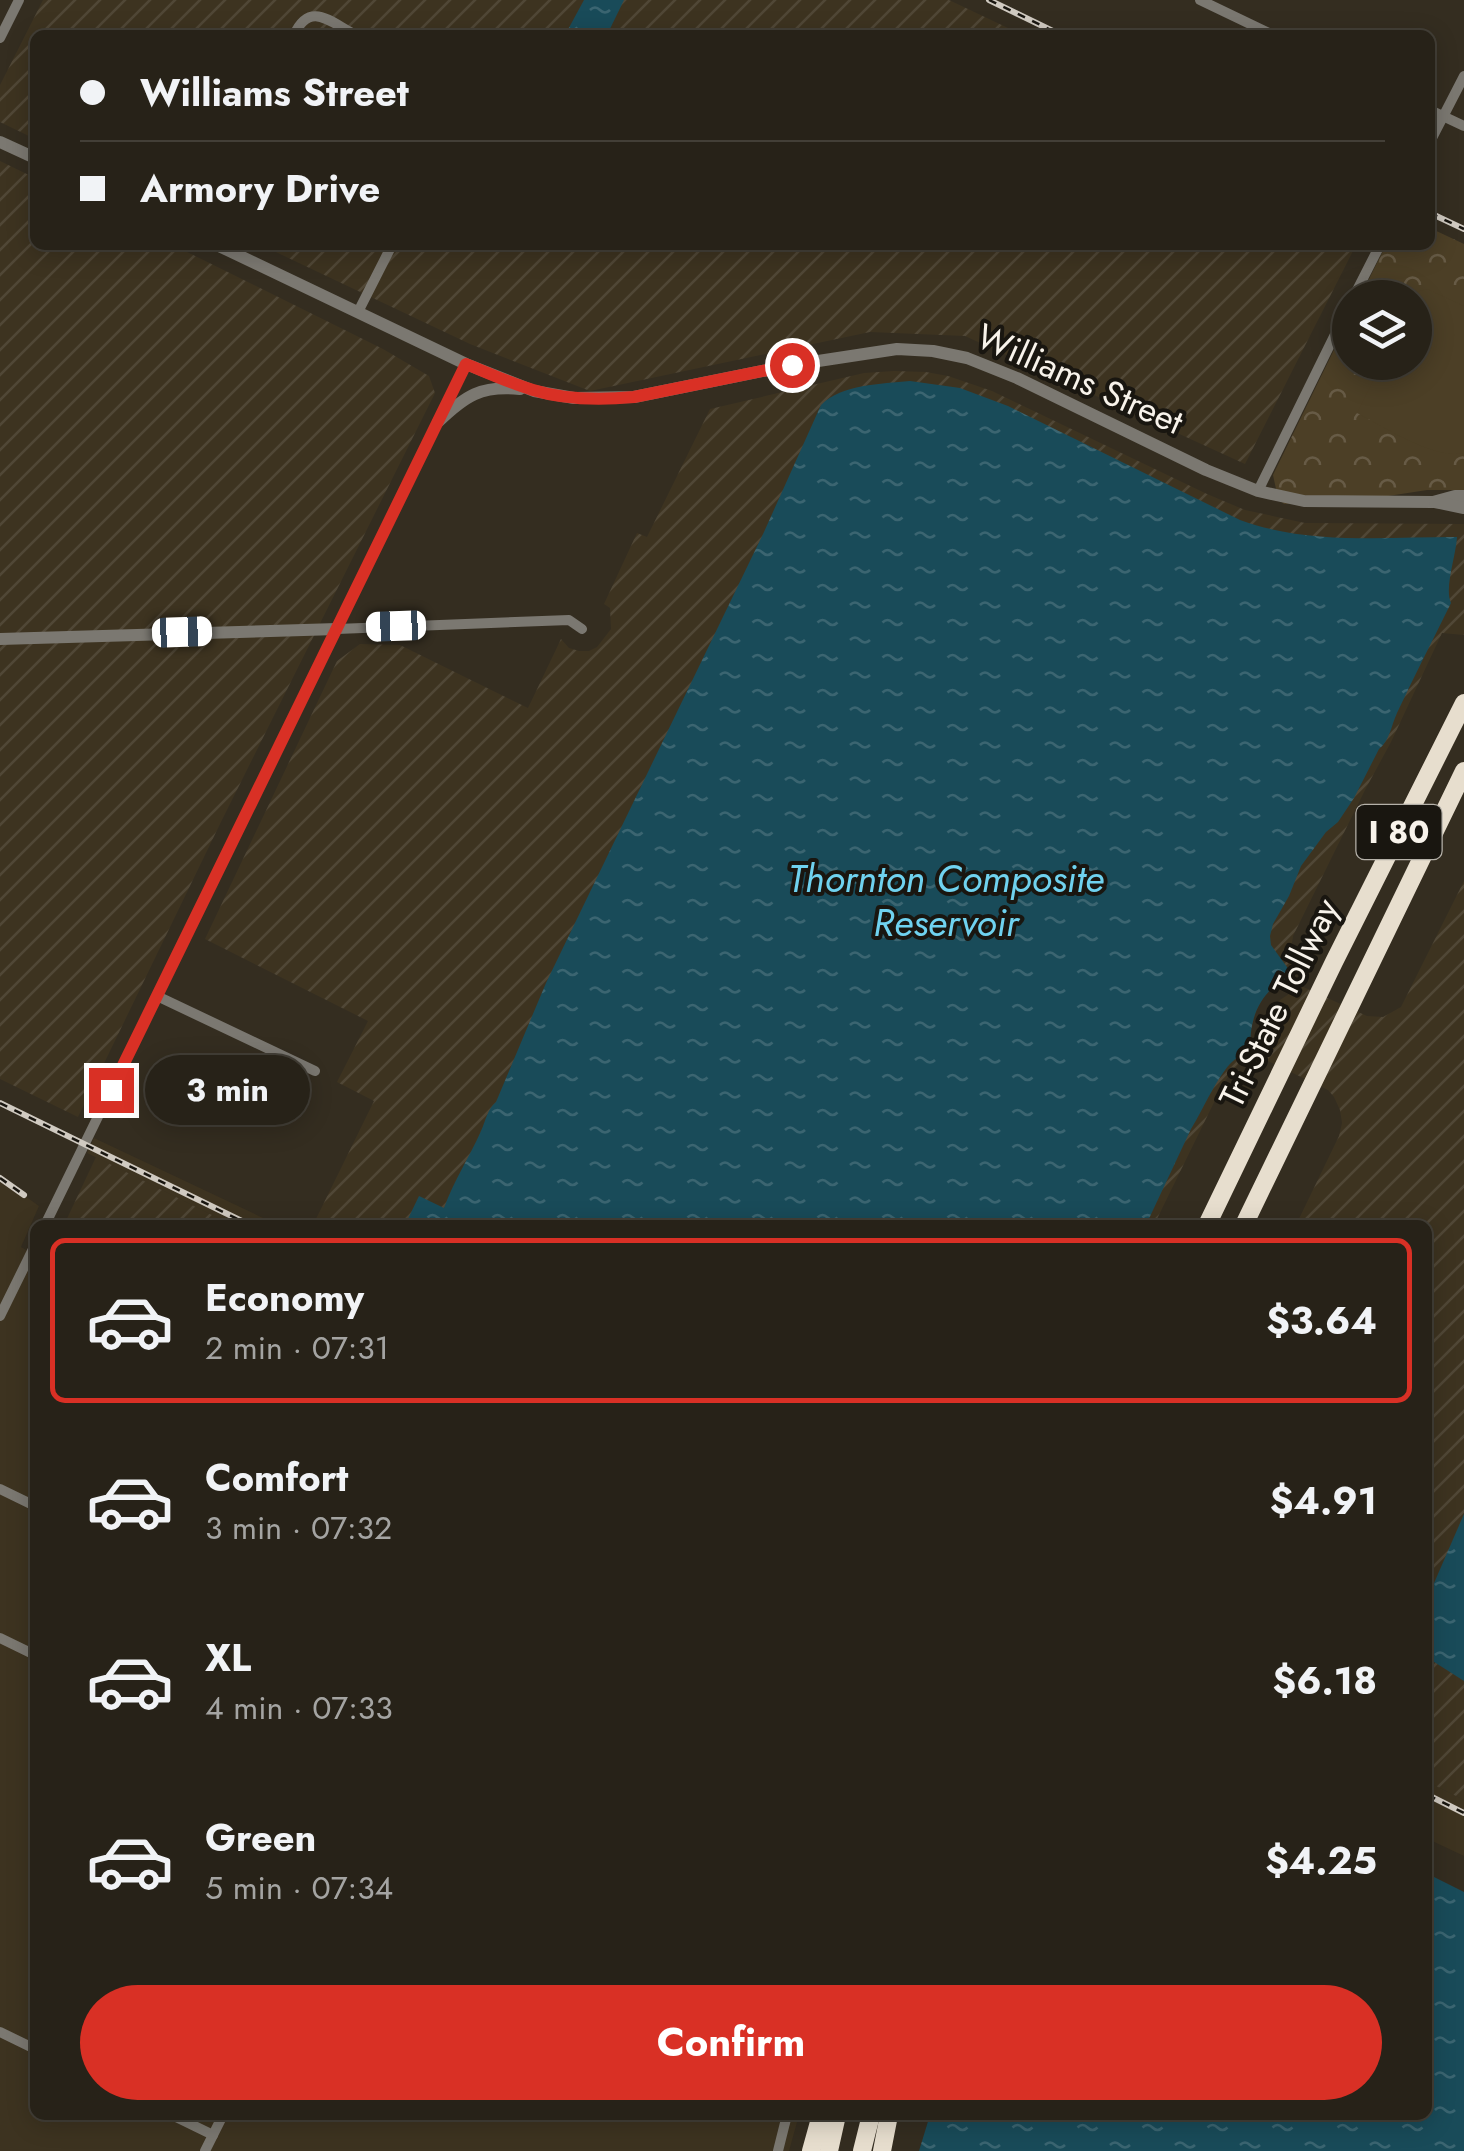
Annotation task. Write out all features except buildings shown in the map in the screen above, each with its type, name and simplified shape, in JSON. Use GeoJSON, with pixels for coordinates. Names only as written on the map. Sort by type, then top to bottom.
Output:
{"type":"FeatureCollection","features":[{"type":"Feature","properties":{"kind":"highway","name":"Tri-State Tollway"},"geometry":{"type":"LineString","coordinates":[[1209,1220],[1464,702]]}},
{"type":"Feature","properties":{"kind":"highway","name":"Tri-State Tollway"},"geometry":{"type":"LineString","coordinates":[[1246,1220],[1464,771]]}},
{"type":"Feature","properties":{"kind":"highway"},"geometry":{"type":"LineString","coordinates":[[811,2151],[820,2120]]}},
{"type":"Feature","properties":{"kind":"highway"},"geometry":{"type":"LineString","coordinates":[[829,2151],[836,2120]]}},
{"type":"Feature","properties":{"kind":"highway"},"geometry":{"type":"LineString","coordinates":[[862,2151],[870,2120]]}},
{"type":"Feature","properties":{"kind":"highway"},"geometry":{"type":"LineString","coordinates":[[882,2151],[888,2120]]}},
{"type":"Feature","properties":{"kind":"street"},"geometry":{"type":"LineString","coordinates":[[0,38],[19,0]]}},
{"type":"Feature","properties":{"kind":"street"},"geometry":{"type":"LineString","coordinates":[[1200,0],[1263,30]]}},
{"type":"Feature","properties":{"kind":"street"},"geometry":{"type":"LineString","coordinates":[[296,30],[300,21],[317,16],[346,30]]}},
{"type":"Feature","properties":{"kind":"street"},"geometry":{"type":"LineString","coordinates":[[1435,132],[1464,76]]}},
{"type":"Feature","properties":{"kind":"street"},"geometry":{"type":"LineString","coordinates":[[1435,112],[1464,126]]}},
{"type":"Feature","properties":{"kind":"street"},"geometry":{"type":"LineString","coordinates":[[0,142],[30,156]]}},
{"type":"Feature","properties":{"kind":"street","name":"Williams Street"},"geometry":{"type":"LineString","coordinates":[[228,250],[466,364],[534,391],[574,398],[634,397],[897,348],[933,350],[967,358],[1016,378],[1258,491],[1304,501],[1432,502],[1464,508]]}},
{"type":"Feature","properties":{"kind":"street"},"geometry":{"type":"LineString","coordinates":[[358,312],[389,250]]}},
{"type":"Feature","properties":{"kind":"street"},"geometry":{"type":"LineString","coordinates":[[1362,280],[1377,250]]}},
{"type":"Feature","properties":{"kind":"street"},"geometry":{"type":"LineString","coordinates":[[1258,491],[1332,341]]}},
{"type":"Feature","properties":{"kind":"street"},"geometry":{"type":"LineString","coordinates":[[46,1220],[466,364]]}},
{"type":"Feature","properties":{"kind":"street"},"geometry":{"type":"LineString","coordinates":[[438,422],[468,396],[489,389],[534,391]]}},
{"type":"Feature","properties":{"kind":"street","name":"Williams Street"},"geometry":{"type":"LineString","coordinates":[[1432,502],[1464,496]]}},
{"type":"Feature","properties":{"kind":"street"},"geometry":{"type":"LineString","coordinates":[[0,638],[568,620],[582,629]]}},
{"type":"Feature","properties":{"kind":"street"},"geometry":{"type":"LineString","coordinates":[[156,996],[315,1071]]}},
{"type":"Feature","properties":{"kind":"street"},"geometry":{"type":"LineString","coordinates":[[0,1316],[30,1254]]}},
{"type":"Feature","properties":{"kind":"street"},"geometry":{"type":"LineString","coordinates":[[0,1489],[30,1504]]}},
{"type":"Feature","properties":{"kind":"street"},"geometry":{"type":"LineString","coordinates":[[0,1638],[30,1653]]}},
{"type":"Feature","properties":{"kind":"street"},"geometry":{"type":"LineString","coordinates":[[0,2032],[30,2047]]}},
{"type":"Feature","properties":{"kind":"street"},"geometry":{"type":"LineString","coordinates":[[182,2120],[213,2135]]}},
{"type":"Feature","properties":{"kind":"street"},"geometry":{"type":"LineString","coordinates":[[205,2151],[220,2120]]}},
{"type":"Feature","properties":{"kind":"street"},"geometry":{"type":"LineString","coordinates":[[778,2151],[786,2120]]}},
{"type":"Feature","properties":{"kind":"shaded area"},"geometry":{"type":"Polygon","coordinates":[[[43,0],[949,0],[1012,30],[30,30],[30,137],[0,122],[0,85],[43,0]]]}},
{"type":"Feature","properties":{"kind":"shaded area"},"geometry":{"type":"Polygon","coordinates":[[[0,161],[30,176],[30,250],[183,250],[383,349],[429,376],[435,393],[78,1117],[0,1079],[0,161]]]}},
{"type":"Feature","properties":{"kind":"shaded area"},"geometry":{"type":"Polygon","coordinates":[[[272,250],[1353,250],[1338,280],[1332,280],[1332,292],[1245,464],[965,336],[870,332],[590,391],[470,344],[272,250]]]}},
{"type":"Feature","properties":{"kind":"shaded area","name":"Thornton Composite Reservoir"},"geometry":{"type":"Polygon","coordinates":[[[926,372],[992,391],[1245,510],[1305,523],[1464,524],[1464,635],[1442,633],[1293,936],[1292,974],[1266,993],[1257,1009],[1249,1033],[1250,1060],[1238,1065],[1224,1082],[1156,1220],[315,1220],[374,1101],[337,1082],[368,1021],[205,939],[337,661],[360,644],[400,645],[528,708],[561,639],[569,648],[589,651],[611,629],[610,608],[604,604],[637,533],[647,537],[710,409],[864,373],[926,372]]]}},
{"type":"Feature","properties":{"kind":"shaded area"},"geometry":{"type":"Polygon","coordinates":[[[1464,881],[1464,1800],[1432,1784],[1432,1220],[1298,1220],[1339,1136],[1340,1110],[1328,1090],[1264,1059],[1268,1015],[1280,1000],[1301,986],[1367,1016],[1383,1017],[1401,1007],[1464,881]]]}},
{"type":"Feature","properties":{"kind":"shaded area"},"geometry":{"type":"Polygon","coordinates":[[[94,1138],[267,1220],[222,1220],[87,1153],[94,1138]]]}},
{"type":"Feature","properties":{"kind":"shaded area"},"geometry":{"type":"Polygon","coordinates":[[[96,1157],[222,1220],[66,1220],[96,1157]]]}},
{"type":"Feature","properties":{"kind":"shaded area"},"geometry":{"type":"Polygon","coordinates":[[[0,1178],[39,1206],[21,1247],[30,1252],[30,2120],[798,2120],[789,2151],[0,2151],[0,1178]]]}},
{"type":"Feature","properties":{"kind":"shaded area"},"geometry":{"type":"Polygon","coordinates":[[[1432,1784],[1464,1800],[1464,1856],[1432,1841],[1432,1784]]]}},
{"type":"Feature","properties":{"kind":"green space"},"geometry":{"type":"Polygon","coordinates":[[[1435,230],[1464,244],[1464,490],[1284,504],[1278,498],[1273,475],[1332,354],[1332,380],[1432,380],[1432,280],[1368,280],[1384,250],[1435,250],[1435,230]]]}},
{"type":"Feature","properties":{"kind":"green space"},"geometry":{"type":"Polygon","coordinates":[[[1432,291],[1464,306],[1464,453],[1424,447],[1357,413],[1374,380],[1432,380],[1432,291]]]}},
{"type":"Feature","properties":{"kind":"water"},"geometry":{"type":"Polygon","coordinates":[[[584,0],[624,0],[609,30],[568,30],[584,0]]]}},
{"type":"Feature","properties":{"kind":"water","name":"Thornton Composite Reservoir"},"geometry":{"type":"Polygon","coordinates":[[[910,381],[960,388],[1008,406],[1240,520],[1266,528],[1347,538],[1457,537],[1451,603],[1388,737],[1338,822],[1301,866],[1273,924],[1271,945],[1292,974],[1270,991],[1257,1010],[1250,1060],[1236,1059],[1221,1075],[1148,1220],[407,1220],[419,1196],[444,1208],[496,1102],[546,983],[764,532],[821,405],[840,393],[910,381]]]}},
{"type":"Feature","properties":{"kind":"water"},"geometry":{"type":"Polygon","coordinates":[[[1464,1514],[1464,1681],[1432,1661],[1432,1588],[1464,1514]]]}},
{"type":"Feature","properties":{"kind":"water"},"geometry":{"type":"Polygon","coordinates":[[[1432,1876],[1464,1892],[1464,2151],[919,2151],[928,2120],[1432,2120],[1432,1876]]]}},
{"type":"Feature","properties":{"kind":"railway"},"geometry":{"type":"LineString","coordinates":[[989,0],[1051,30]]}},
{"type":"Feature","properties":{"kind":"railway"},"geometry":{"type":"LineString","coordinates":[[1435,215],[1464,229]]}},
{"type":"Feature","properties":{"kind":"railway"},"geometry":{"type":"LineString","coordinates":[[0,1103],[240,1220]]}},
{"type":"Feature","properties":{"kind":"railway"},"geometry":{"type":"LineString","coordinates":[[0,1178],[24,1195]]}},
{"type":"Feature","properties":{"kind":"railway"},"geometry":{"type":"LineString","coordinates":[[1432,1797],[1464,1813]]}},
{"type":"Feature","properties":{"kind":"route"},"geometry":{"type":"LineString","coordinates":[[111,1090],[466,364],[534,391],[610,399],[792,365]]}}]}
